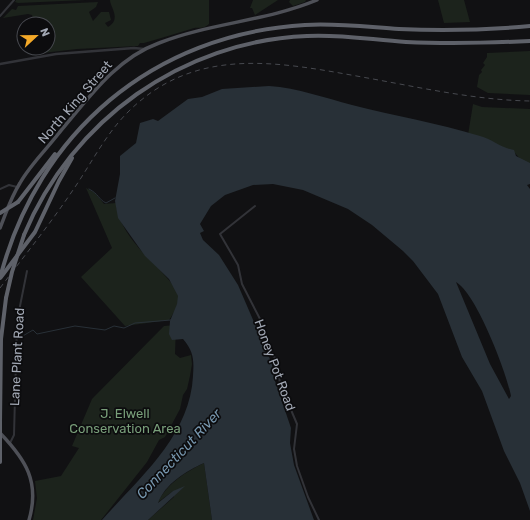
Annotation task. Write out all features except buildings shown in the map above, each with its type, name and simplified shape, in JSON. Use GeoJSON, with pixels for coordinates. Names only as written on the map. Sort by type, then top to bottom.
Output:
{"type":"FeatureCollection","features":[{"type":"Feature","properties":{"kind":"highway"},"geometry":{"type":"LineString","coordinates":[[0,213],[18,202],[50,160],[105,105],[149,72],[190,51],[243,34],[279,27],[316,25],[446,30],[530,26]]}},
{"type":"Feature","properties":{"kind":"highway"},"geometry":{"type":"LineString","coordinates":[[0,462],[1,339],[6,298],[12,272],[24,235],[38,206],[56,175],[82,142],[114,111],[149,85],[188,64],[226,49],[268,40],[322,36],[439,43],[530,41]]}},
{"type":"Feature","properties":{"kind":"highway"},"geometry":{"type":"LineString","coordinates":[[0,278],[35,232],[70,161],[86,141],[114,111]]}},
{"type":"Feature","properties":{"kind":"highway"},"geometry":{"type":"LineString","coordinates":[[0,278],[16,226],[30,197],[55,158],[72,137]]}},
{"type":"Feature","properties":{"kind":"main road","name":"North King Street"},"geometry":{"type":"LineString","coordinates":[[0,228],[17,187],[36,160],[106,79],[126,60],[145,49],[169,39],[288,10],[317,0]]}},
{"type":"Feature","properties":{"kind":"main road"},"geometry":{"type":"LineString","coordinates":[[0,433],[10,443],[25,463],[31,479],[33,500],[29,520]]}},
{"type":"Feature","properties":{"kind":"street"},"geometry":{"type":"LineString","coordinates":[[0,16],[14,0]]}},
{"type":"Feature","properties":{"kind":"street"},"geometry":{"type":"LineString","coordinates":[[0,64],[25,58],[70,52],[145,49]]}},
{"type":"Feature","properties":{"kind":"street"},"geometry":{"type":"LineString","coordinates":[[1,188],[9,185],[17,187]]}},
{"type":"Feature","properties":{"kind":"street","name":"Honey Pot Road"},"geometry":{"type":"LineString","coordinates":[[255,206],[220,234],[238,265],[242,284],[260,319],[270,351],[277,361],[280,384],[297,424],[294,449],[297,466],[308,497],[319,520]]}},
{"type":"Feature","properties":{"kind":"street","name":"Lane Plant Road"},"geometry":{"type":"LineString","coordinates":[[10,443],[14,435],[17,321],[27,271]]}},
{"type":"Feature","properties":{"kind":"green space"},"geometry":{"type":"Polygon","coordinates":[[[16,0],[86,0],[18,3],[15,2],[16,0]]]}},
{"type":"Feature","properties":{"kind":"green space"},"geometry":{"type":"Polygon","coordinates":[[[110,0],[209,0],[209,24],[204,27],[193,28],[140,43],[138,46],[56,51],[56,16],[32,16],[28,14],[3,18],[12,9],[16,10],[18,6],[98,2],[96,7],[89,12],[93,21],[101,12],[109,12],[111,20],[105,23],[108,27],[112,24],[115,17],[110,0]]]}},
{"type":"Feature","properties":{"kind":"green space"},"geometry":{"type":"Polygon","coordinates":[[[253,0],[278,0],[255,15],[252,8],[250,8],[253,0]]]}},
{"type":"Feature","properties":{"kind":"green space"},"geometry":{"type":"Polygon","coordinates":[[[290,0],[306,0],[305,2],[293,6],[289,2],[290,0]]]}},
{"type":"Feature","properties":{"kind":"green space"},"geometry":{"type":"Polygon","coordinates":[[[438,0],[464,0],[470,22],[444,23],[438,0]]]}},
{"type":"Feature","properties":{"kind":"green space"},"geometry":{"type":"Polygon","coordinates":[[[530,51],[530,95],[488,93],[477,87],[479,75],[485,65],[483,63],[487,57],[487,53],[530,51]]]}},
{"type":"Feature","properties":{"kind":"green space"},"geometry":{"type":"Polygon","coordinates":[[[473,104],[482,107],[530,109],[530,170],[515,153],[500,150],[468,135],[473,104]]]}},
{"type":"Feature","properties":{"kind":"green space"},"geometry":{"type":"Polygon","coordinates":[[[86,188],[95,193],[104,204],[116,203],[121,221],[131,238],[167,277],[175,288],[178,295],[178,302],[169,320],[125,326],[81,277],[112,248],[86,188]]]}},
{"type":"Feature","properties":{"kind":"green space","name":"J. Elwell Conservation Area"},"geometry":{"type":"Polygon","coordinates":[[[176,325],[175,354],[180,358],[191,355],[192,364],[190,376],[180,409],[165,437],[159,440],[147,462],[101,520],[33,520],[37,498],[35,481],[61,476],[79,448],[72,446],[92,399],[164,326],[176,325]]]}},
{"type":"Feature","properties":{"kind":"green space","name":"J. Elwell Conservation Area"},"geometry":{"type":"Polygon","coordinates":[[[204,463],[212,520],[148,520],[174,497],[173,491],[157,503],[171,484],[190,470],[204,463]]]}},
{"type":"Feature","properties":{"kind":"water","name":"Connecticut River"},"geometry":{"type":"Polygon","coordinates":[[[269,86],[301,91],[480,136],[514,150],[516,156],[530,163],[530,184],[527,185],[530,189],[530,511],[520,483],[504,451],[482,391],[462,357],[438,294],[413,261],[372,225],[348,209],[303,190],[273,184],[253,185],[225,195],[211,206],[200,224],[204,231],[200,233],[203,240],[219,255],[238,285],[272,364],[274,378],[291,428],[290,443],[294,465],[314,520],[212,520],[204,463],[183,474],[171,484],[161,496],[158,503],[173,491],[185,486],[148,520],[102,520],[146,472],[173,437],[183,418],[190,398],[193,376],[193,361],[187,344],[183,339],[172,340],[169,334],[170,321],[177,304],[178,296],[169,279],[145,256],[118,218],[115,201],[120,174],[120,156],[136,143],[140,123],[153,119],[158,121],[188,99],[202,97],[222,89],[269,86]],[[456,282],[490,364],[509,399],[511,396],[504,370],[490,334],[464,289],[456,282]]]}},
{"type":"Feature","properties":{"kind":"waterway"},"geometry":{"type":"LineString","coordinates":[[89,189],[106,203],[115,198]]}},
{"type":"Feature","properties":{"kind":"waterway"},"geometry":{"type":"LineString","coordinates":[[21,337],[33,330],[37,334],[75,326],[105,330],[114,326],[124,328],[135,323],[171,320]]}},
{"type":"Feature","properties":{"kind":"railway"},"geometry":{"type":"LineString","coordinates":[[0,288],[80,180],[112,130],[128,112],[154,91],[181,76],[210,68],[239,64],[269,64],[331,71],[467,96],[530,101]]}}]}
